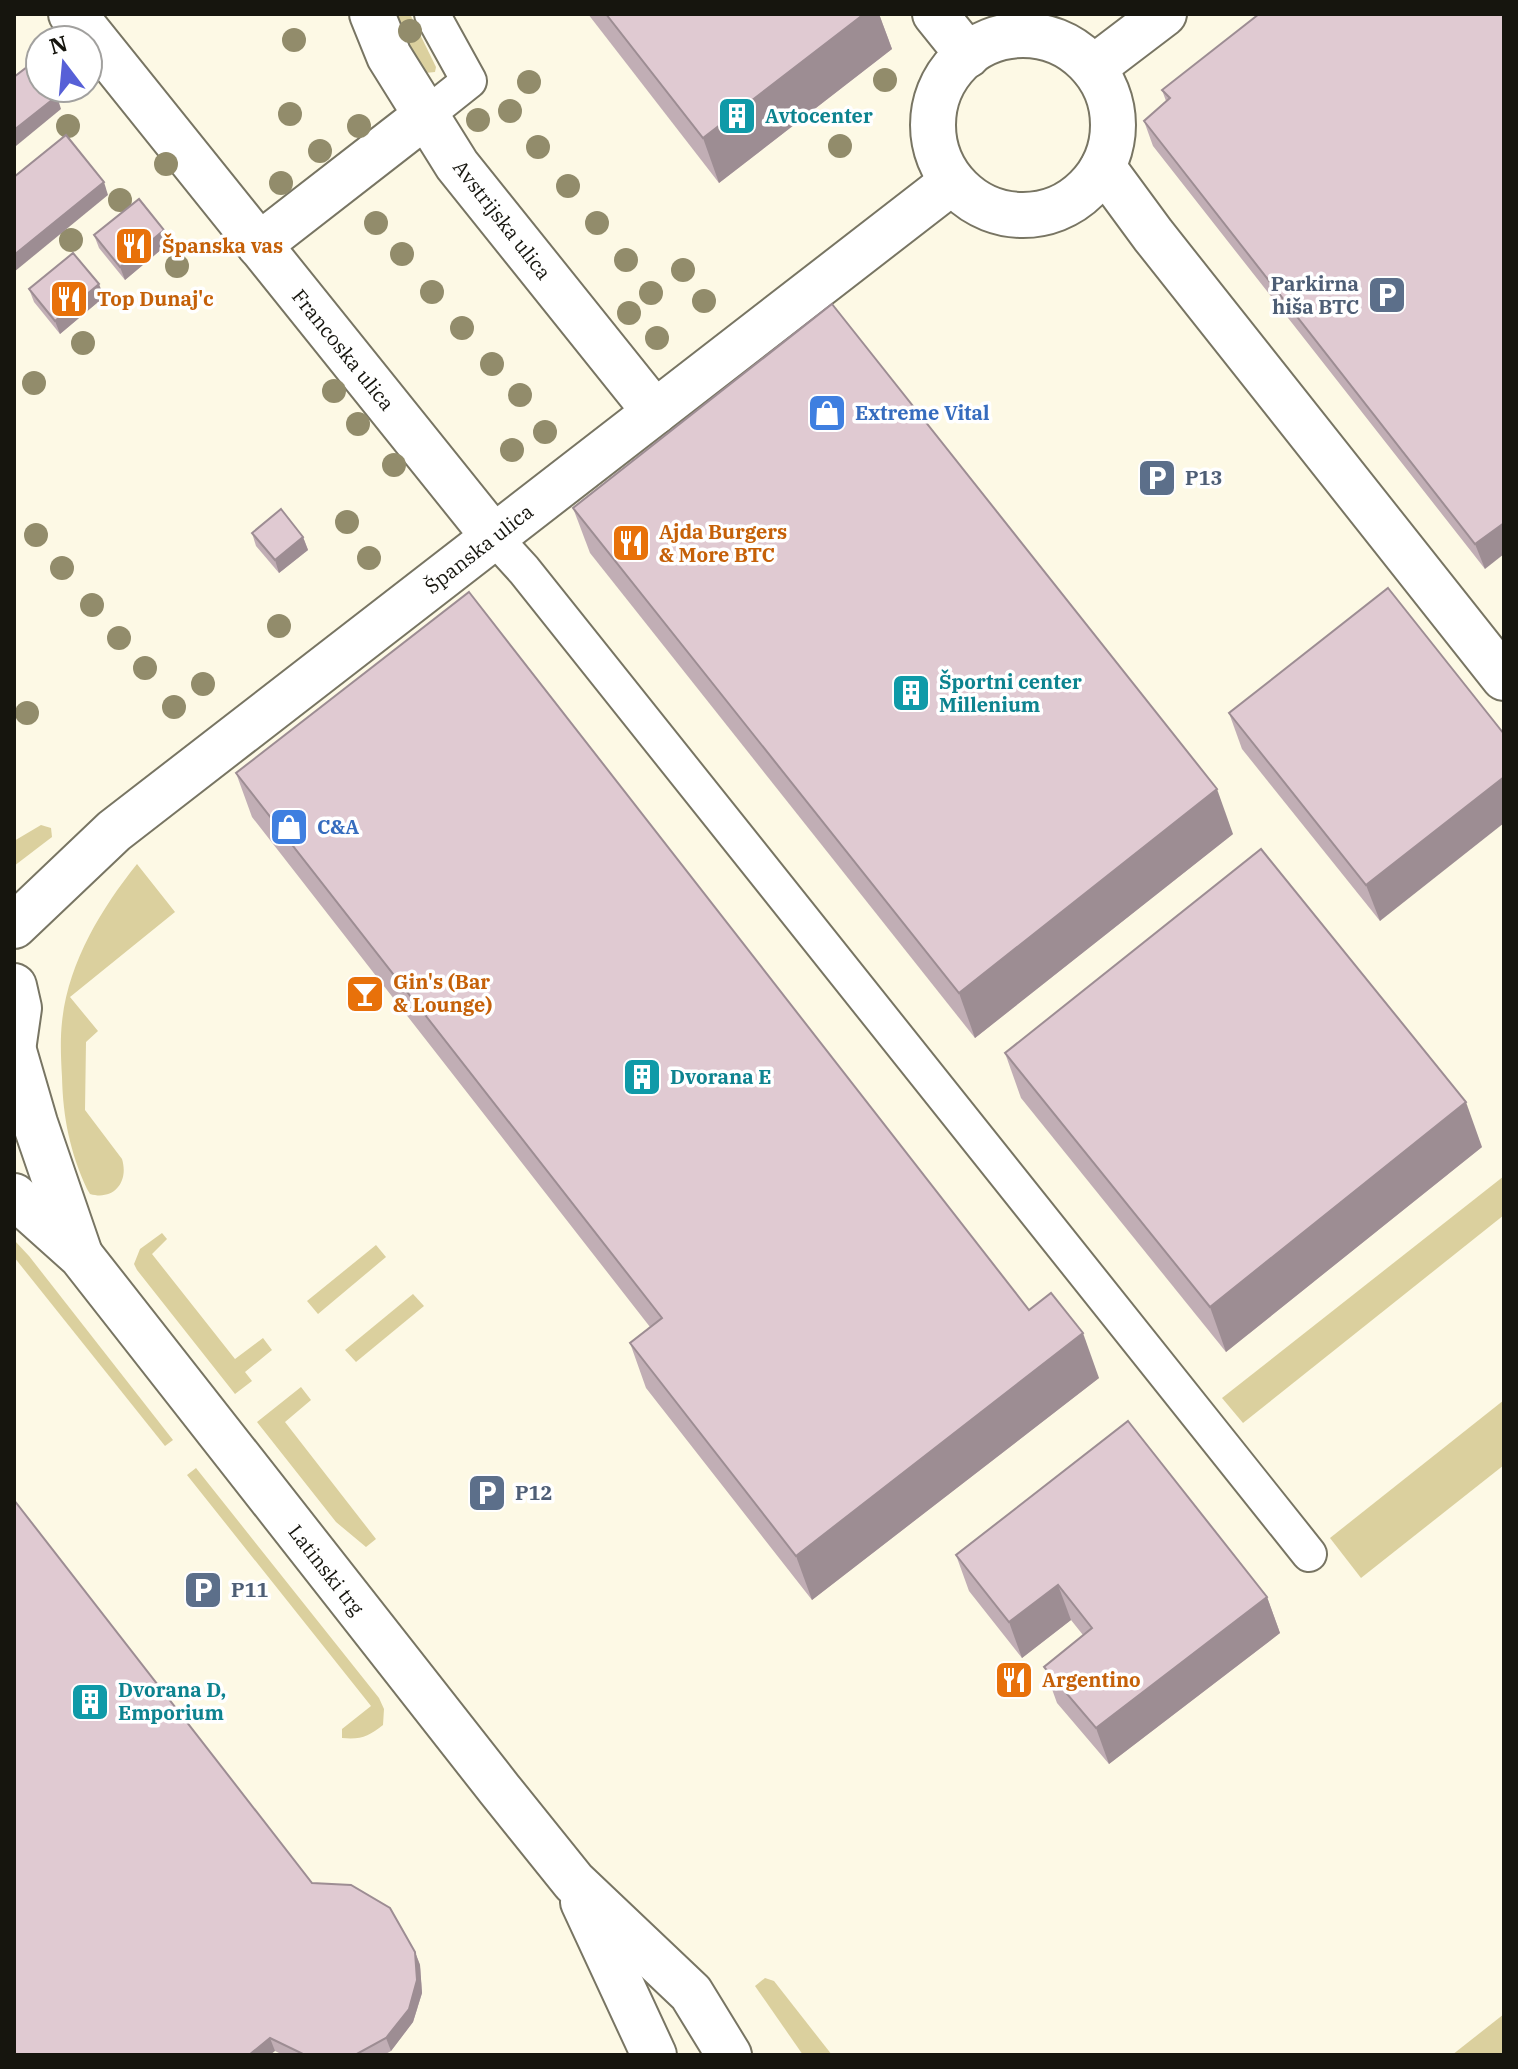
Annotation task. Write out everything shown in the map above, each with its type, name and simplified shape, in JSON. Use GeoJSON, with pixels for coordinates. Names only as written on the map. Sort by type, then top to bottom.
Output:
{"type":"FeatureCollection","features":[{"type":"Feature","properties":{"kind":"street","name":"Francoska ulica"},"geometry":{"type":"LineString","coordinates":[[71,14],[494,537]]}},
{"type":"Feature","properties":{"kind":"street","name":"Avstrijska ulica"},"geometry":{"type":"LineString","coordinates":[[372,14],[389,56],[457,165],[655,412]]}},
{"type":"Feature","properties":{"kind":"street"},"geometry":{"type":"LineString","coordinates":[[935,14],[968,55]]}},
{"type":"Feature","properties":{"kind":"street"},"geometry":{"type":"LineString","coordinates":[[1093,68],[1164,14]]}},
{"type":"Feature","properties":{"kind":"street"},"geometry":{"type":"LineString","coordinates":[[1010,35],[1037,36],[1063,44],[1082,55],[1093,68],[1103,82],[1112,109],[1112,139],[1103,167],[1086,189],[1064,205],[1038,213],[1011,214],[984,206],[952,182],[935,147],[933,123],[936,99],[947,76],[968,55],[985,43],[1010,35]]}},
{"type":"Feature","properties":{"kind":"street"},"geometry":{"type":"LineString","coordinates":[[259,245],[425,116]]}},
{"type":"Feature","properties":{"kind":"street"},"geometry":{"type":"LineString","coordinates":[[1103,167],[1153,235],[1504,678]]}},
{"type":"Feature","properties":{"kind":"street","name":"Španska ulica"},"geometry":{"type":"LineString","coordinates":[[14,926],[114,831],[952,182]]}},
{"type":"Feature","properties":{"kind":"street"},"geometry":{"type":"LineString","coordinates":[[14,986],[19,1008],[14,1043]]}},
{"type":"Feature","properties":{"kind":"street","name":"Latinski trg"},"geometry":{"type":"LineString","coordinates":[[14,1051],[35,1123],[81,1256]]}},
{"type":"Feature","properties":{"kind":"street","name":"Latinski trg"},"geometry":{"type":"LineString","coordinates":[[14,1196],[81,1256],[574,1882],[691,1993],[729,2055]]}},
{"type":"Feature","properties":{"kind":"street","name":"Latinski trg"},"geometry":{"type":"LineString","coordinates":[[574,1882],[654,2055]]}},
{"type":"Feature","properties":{"kind":"lane"},"geometry":{"type":"LineString","coordinates":[[425,116],[469,81],[432,14]]}},
{"type":"Feature","properties":{"kind":"lane"},"geometry":{"type":"LineString","coordinates":[[494,537],[524,570],[1309,1554]]}},
{"type":"Feature","properties":{"kind":"shaded area"},"geometry":{"type":"Polygon","coordinates":[[[396,14],[410,14],[436,67],[435,72],[425,73],[416,60],[396,14]]]}},
{"type":"Feature","properties":{"kind":"shaded area"},"geometry":{"type":"Polygon","coordinates":[[[41,825],[51,828],[52,837],[14,866],[14,841],[41,825]]]}},
{"type":"Feature","properties":{"kind":"shaded area"},"geometry":{"type":"Polygon","coordinates":[[[137,864],[175,912],[70,997],[98,1031],[86,1042],[85,1110],[122,1159],[124,1167],[121,1182],[113,1192],[90,1194],[76,1162],[66,1121],[61,1050],[65,1000],[88,938],[137,864]]]}},
{"type":"Feature","properties":{"kind":"shaded area"},"geometry":{"type":"Polygon","coordinates":[[[1504,1176],[1504,1215],[1243,1423],[1222,1398],[1504,1176]]]}},
{"type":"Feature","properties":{"kind":"shaded area"},"geometry":{"type":"Polygon","coordinates":[[[162,1233],[167,1239],[152,1254],[235,1359],[263,1338],[272,1350],[245,1372],[252,1381],[235,1394],[134,1264],[140,1249],[162,1233]]]}},
{"type":"Feature","properties":{"kind":"shaded area"},"geometry":{"type":"Polygon","coordinates":[[[14,1240],[173,1440],[165,1446],[14,1257],[14,1240]]]}},
{"type":"Feature","properties":{"kind":"shaded area"},"geometry":{"type":"Polygon","coordinates":[[[376,1245],[386,1257],[318,1314],[307,1301],[376,1245]]]}},
{"type":"Feature","properties":{"kind":"shaded area"},"geometry":{"type":"Polygon","coordinates":[[[413,1294],[424,1306],[356,1362],[345,1350],[413,1294]]]}},
{"type":"Feature","properties":{"kind":"shaded area"},"geometry":{"type":"Polygon","coordinates":[[[301,1387],[311,1400],[285,1422],[376,1539],[366,1547],[336,1522],[257,1422],[301,1387]]]}},
{"type":"Feature","properties":{"kind":"shaded area"},"geometry":{"type":"Polygon","coordinates":[[[1504,1400],[1504,1465],[1361,1578],[1330,1538],[1504,1400]]]}},
{"type":"Feature","properties":{"kind":"shaded area"},"geometry":{"type":"Polygon","coordinates":[[[196,1468],[379,1698],[384,1709],[383,1725],[378,1729],[360,1738],[342,1738],[342,1729],[371,1706],[187,1475],[196,1468]]]}},
{"type":"Feature","properties":{"kind":"shaded area"},"geometry":{"type":"Polygon","coordinates":[[[765,1978],[774,1981],[832,2055],[803,2055],[755,1986],[765,1978]]]}},
{"type":"Feature","properties":{"kind":"shaded area"},"geometry":{"type":"Polygon","coordinates":[[[1504,2014],[1504,2055],[1452,2055],[1504,2014]]]}},
{"type":"Feature","properties":{"kind":"building"},"geometry":{"type":"Polygon","coordinates":[[[606,14],[864,14],[703,138],[606,14]]]}},
{"type":"Feature","properties":{"kind":"building","name":"Parkirna hiša BTC"},"geometry":{"type":"Polygon","coordinates":[[[1259,14],[1504,14],[1504,523],[1475,544],[1144,121],[1170,98],[1162,90],[1259,14]]]}},
{"type":"Feature","properties":{"kind":"building"},"geometry":{"type":"Polygon","coordinates":[[[24,69],[24,104],[47,104],[14,130],[14,77],[24,69]]]}},
{"type":"Feature","properties":{"kind":"building"},"geometry":{"type":"Polygon","coordinates":[[[66,135],[104,182],[14,255],[14,177],[66,135]]]}},
{"type":"Feature","properties":{"kind":"building","name":"Španska vas"},"geometry":{"type":"Polygon","coordinates":[[[139,199],[164,230],[120,267],[94,235],[139,199]]]}},
{"type":"Feature","properties":{"kind":"building","name":"Top Dunaj'c"},"geometry":{"type":"Polygon","coordinates":[[[73,253],[99,284],[55,321],[29,289],[73,253]]]}},
{"type":"Feature","properties":{"kind":"building","name":"Športni center Millenium"},"geometry":{"type":"Polygon","coordinates":[[[832,304],[1217,789],[959,993],[573,508],[832,304]]]}},
{"type":"Feature","properties":{"kind":"building"},"geometry":{"type":"Polygon","coordinates":[[[281,509],[303,537],[275,560],[252,533],[281,509]]]}},
{"type":"Feature","properties":{"kind":"building"},"geometry":{"type":"Polygon","coordinates":[[[1388,588],[1504,734],[1504,777],[1366,885],[1229,713],[1388,588]]]}},
{"type":"Feature","properties":{"kind":"building","name":"Dvorana E"},"geometry":{"type":"Polygon","coordinates":[[[469,592],[1029,1310],[1051,1293],[1083,1333],[796,1556],[630,1343],[662,1318],[236,773],[469,592]]]}},
{"type":"Feature","properties":{"kind":"building"},"geometry":{"type":"Polygon","coordinates":[[[1261,849],[1466,1102],[1210,1307],[1005,1053],[1261,849]]]}},
{"type":"Feature","properties":{"kind":"building"},"geometry":{"type":"Polygon","coordinates":[[[1128,1421],[1267,1597],[1096,1728],[1044,1667],[1092,1628],[1058,1585],[1009,1622],[956,1555],[1128,1421]]]}},
{"type":"Feature","properties":{"kind":"building","name":"Dvorana D, Emporium"},"geometry":{"type":"Polygon","coordinates":[[[14,1500],[312,1883],[351,1885],[390,1908],[415,1952],[417,1980],[409,2009],[386,2038],[355,2055],[305,2055],[270,2038],[249,2055],[14,2055],[14,1500]]]}},
{"type":"Feature","properties":{"kind":"place","name":"Avtocenter"},"geometry":{"type":"Point","coordinates":[737,116]}},
{"type":"Feature","properties":{"kind":"place","name":"Španska vas"},"geometry":{"type":"Point","coordinates":[134,246]}},
{"type":"Feature","properties":{"kind":"place","name":"Parkirna hiša BTC"},"geometry":{"type":"Point","coordinates":[1387,295]}},
{"type":"Feature","properties":{"kind":"place","name":"Top Dunaj'c"},"geometry":{"type":"Point","coordinates":[69,299]}},
{"type":"Feature","properties":{"kind":"place","name":"Extreme Vital"},"geometry":{"type":"Point","coordinates":[827,413]}},
{"type":"Feature","properties":{"kind":"place","name":"P13"},"geometry":{"type":"Point","coordinates":[1157,478]}},
{"type":"Feature","properties":{"kind":"place","name":"Ajda Burgers & More BTC"},"geometry":{"type":"Point","coordinates":[631,543]}},
{"type":"Feature","properties":{"kind":"place","name":"Športni center Millenium"},"geometry":{"type":"Point","coordinates":[911,693]}},
{"type":"Feature","properties":{"kind":"place","name":"C&A"},"geometry":{"type":"Point","coordinates":[289,827]}},
{"type":"Feature","properties":{"kind":"place","name":"Gin's (Bar & Lounge)"},"geometry":{"type":"Point","coordinates":[365,994]}},
{"type":"Feature","properties":{"kind":"place","name":"Dvorana E"},"geometry":{"type":"Point","coordinates":[642,1077]}},
{"type":"Feature","properties":{"kind":"place","name":"P12"},"geometry":{"type":"Point","coordinates":[487,1493]}},
{"type":"Feature","properties":{"kind":"place","name":"P11"},"geometry":{"type":"Point","coordinates":[203,1590]}},
{"type":"Feature","properties":{"kind":"place","name":"Argentino"},"geometry":{"type":"Point","coordinates":[1014,1680]}},
{"type":"Feature","properties":{"kind":"place","name":"Dvorana D, Emporium"},"geometry":{"type":"Point","coordinates":[90,1702]}}]}
